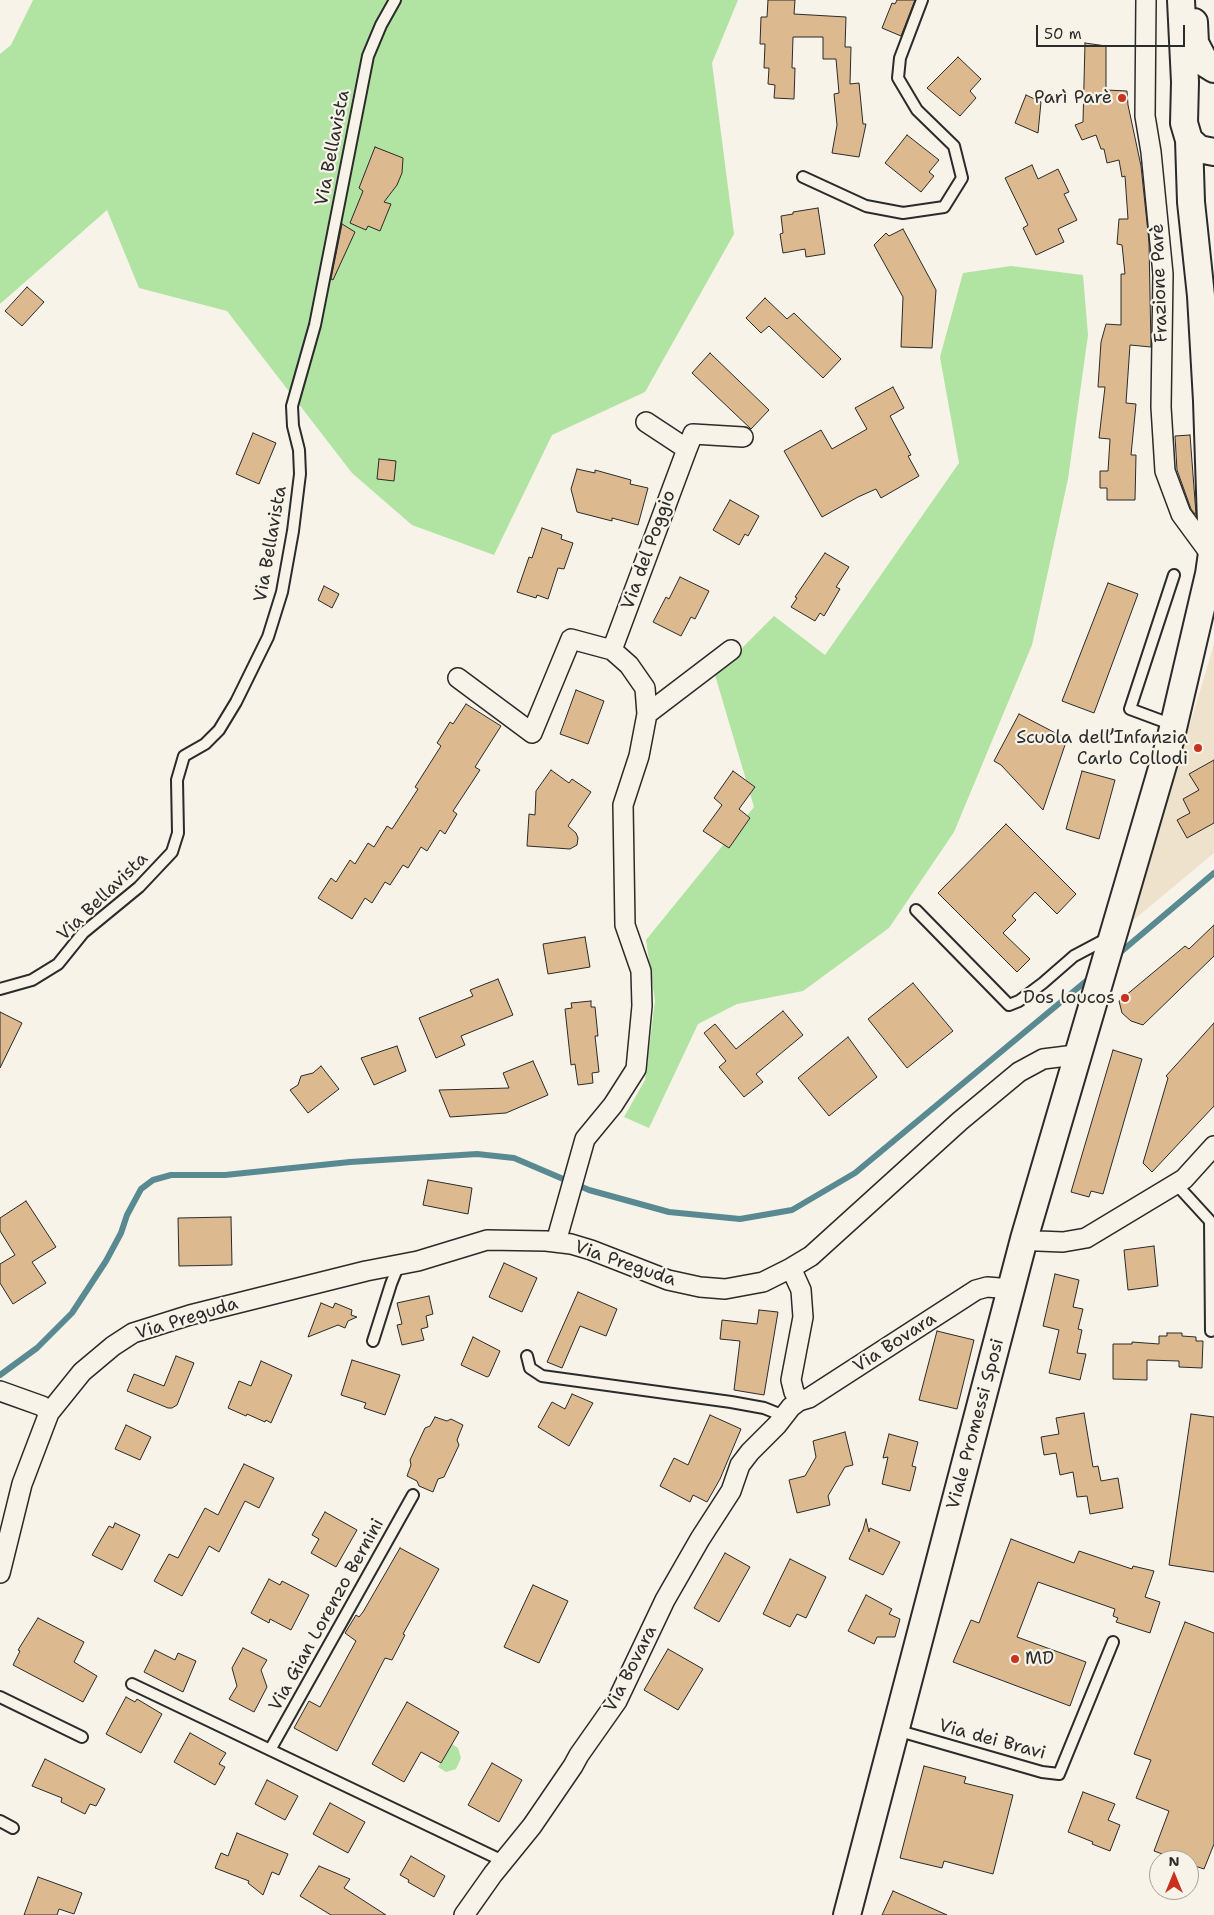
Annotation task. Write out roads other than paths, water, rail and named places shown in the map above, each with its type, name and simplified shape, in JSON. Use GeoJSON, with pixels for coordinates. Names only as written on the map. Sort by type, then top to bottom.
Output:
{"type":"FeatureCollection","features":[{"type":"Feature","properties":{"kind":"main road","name":"Viale Promessi Sposi"},"geometry":{"type":"LineString","coordinates":[[847,1915],[1024,1239],[1174,725],[1212,568],[1207,296],[1191,202],[1189,140],[1184,123],[1185,82],[1181,0]]}},
{"type":"Feature","properties":{"kind":"main road"},"geometry":{"type":"LineString","coordinates":[[1193,0],[1195,43],[1206,64],[1214,69]]}},
{"type":"Feature","properties":{"kind":"main road"},"geometry":{"type":"LineString","coordinates":[[1189,140],[1199,150],[1214,152]]}},
{"type":"Feature","properties":{"kind":"main road"},"geometry":{"type":"LineString","coordinates":[[1191,202],[1208,165],[1214,160]]}},
{"type":"Feature","properties":{"kind":"street","name":"Frazione Parè"},"geometry":{"type":"LineString","coordinates":[[1146,0],[1145,116],[1151,152],[1163,274],[1161,407],[1165,471],[1182,514],[1206,548],[1212,568]]}},
{"type":"Feature","properties":{"kind":"street"},"geometry":{"type":"LineString","coordinates":[[646,422],[686,450]]}},
{"type":"Feature","properties":{"kind":"street","name":"Via del Poggio"},"geometry":{"type":"LineString","coordinates":[[612,650],[693,434],[744,437]]}},
{"type":"Feature","properties":{"kind":"street"},"geometry":{"type":"LineString","coordinates":[[458,678],[532,733],[571,639],[612,650],[629,665],[645,688],[647,714],[640,756],[623,805],[625,925],[641,971],[642,1006],[636,1069],[613,1105],[585,1139],[556,1242]]}},
{"type":"Feature","properties":{"kind":"street"},"geometry":{"type":"LineString","coordinates":[[647,714],[732,650]]}},
{"type":"Feature","properties":{"kind":"street","name":"Via Preguda"},"geometry":{"type":"LineString","coordinates":[[0,1573],[22,1484],[49,1413],[82,1372],[113,1346],[134,1333],[190,1315],[366,1271],[418,1261],[486,1240],[556,1242],[591,1250],[668,1280],[708,1288],[748,1286],[763,1282],[811,1256],[960,1121],[1019,1072],[1043,1059],[1067,1056],[1078,1058]]}},
{"type":"Feature","properties":{"kind":"street"},"geometry":{"type":"LineString","coordinates":[[1024,1239],[1063,1242],[1086,1238],[1184,1179],[1214,1146]]}},
{"type":"Feature","properties":{"kind":"street"},"geometry":{"type":"LineString","coordinates":[[791,1268],[801,1290],[804,1317],[791,1380],[799,1401]]}},
{"type":"Feature","properties":{"kind":"street","name":"Via Bovara"},"geometry":{"type":"LineString","coordinates":[[464,1915],[503,1861],[532,1826],[573,1766],[579,1754],[617,1701],[665,1600],[731,1490],[740,1465],[799,1401],[809,1398],[976,1290],[987,1287],[1012,1288]]}},
{"type":"Feature","properties":{"kind":"street"},"geometry":{"type":"LineString","coordinates":[[3,1392],[42,1406],[49,1413]]}},
{"type":"Feature","properties":{"kind":"lane","name":"Via Bellavista"},"geometry":{"type":"LineString","coordinates":[[0,990],[32,980],[58,964],[83,933],[140,887],[172,852],[178,833],[177,780],[184,756],[205,744],[219,730],[236,702],[268,637],[282,592],[293,531],[300,474],[299,450],[293,426],[292,406],[314,325],[368,56],[394,0]]}},
{"type":"Feature","properties":{"kind":"lane"},"geometry":{"type":"LineString","coordinates":[[802,177],[866,206],[903,213],[944,207],[962,178],[954,146],[917,110],[898,78],[900,58],[922,0]]}},
{"type":"Feature","properties":{"kind":"lane"},"geometry":{"type":"LineString","coordinates":[[1174,575],[1130,709],[1174,725]]}},
{"type":"Feature","properties":{"kind":"lane"},"geometry":{"type":"LineString","coordinates":[[916,910],[1009,1005],[1019,1001],[1043,983],[1074,956],[1110,943]]}},
{"type":"Feature","properties":{"kind":"lane"},"geometry":{"type":"LineString","coordinates":[[1177,1184],[1210,1221],[1211,1331]]}},
{"type":"Feature","properties":{"kind":"lane"},"geometry":{"type":"LineString","coordinates":[[373,1341],[399,1264]]}},
{"type":"Feature","properties":{"kind":"lane"},"geometry":{"type":"LineString","coordinates":[[527,1356],[530,1368],[542,1376],[731,1402],[764,1408],[784,1416]]}},
{"type":"Feature","properties":{"kind":"lane","name":"Via Gian Lorenzo Bernini"},"geometry":{"type":"LineString","coordinates":[[270,1750],[413,1496]]}},
{"type":"Feature","properties":{"kind":"lane","name":"Via dei Bravi"},"geometry":{"type":"LineString","coordinates":[[896,1730],[1042,1772],[1059,1774],[1113,1642]]}},
{"type":"Feature","properties":{"kind":"lane"},"geometry":{"type":"LineString","coordinates":[[132,1684],[503,1861]]}},
{"type":"Feature","properties":{"kind":"lane"},"geometry":{"type":"LineString","coordinates":[[0,1697],[82,1737]]}},
{"type":"Feature","properties":{"kind":"lane"},"geometry":{"type":"LineString","coordinates":[[0,1821],[13,1828]]}},
{"type":"Feature","properties":{"kind":"waterway"},"geometry":{"type":"LineString","coordinates":[[1116,956],[1214,873]]}},
{"type":"Feature","properties":{"kind":"waterway"},"geometry":{"type":"LineString","coordinates":[[0,1375],[37,1348],[72,1313],[106,1261],[141,1189],[153,1180],[171,1175],[225,1175],[350,1162],[477,1154],[514,1158],[589,1190],[669,1212],[740,1219],[792,1210],[855,1173],[1091,977]]}},
{"type":"Feature","properties":{"kind":"place","name":"Parì Parè"},"geometry":{"type":"Point","coordinates":[1122,98]}},
{"type":"Feature","properties":{"kind":"place","name":"Scuola dell’Infanzia Carlo Collodi"},"geometry":{"type":"Point","coordinates":[1198,748]}},
{"type":"Feature","properties":{"kind":"place","name":"Dos loucos"},"geometry":{"type":"Point","coordinates":[1125,998]}},
{"type":"Feature","properties":{"kind":"place","name":"MD"},"geometry":{"type":"Point","coordinates":[1015,1659]}}]}
